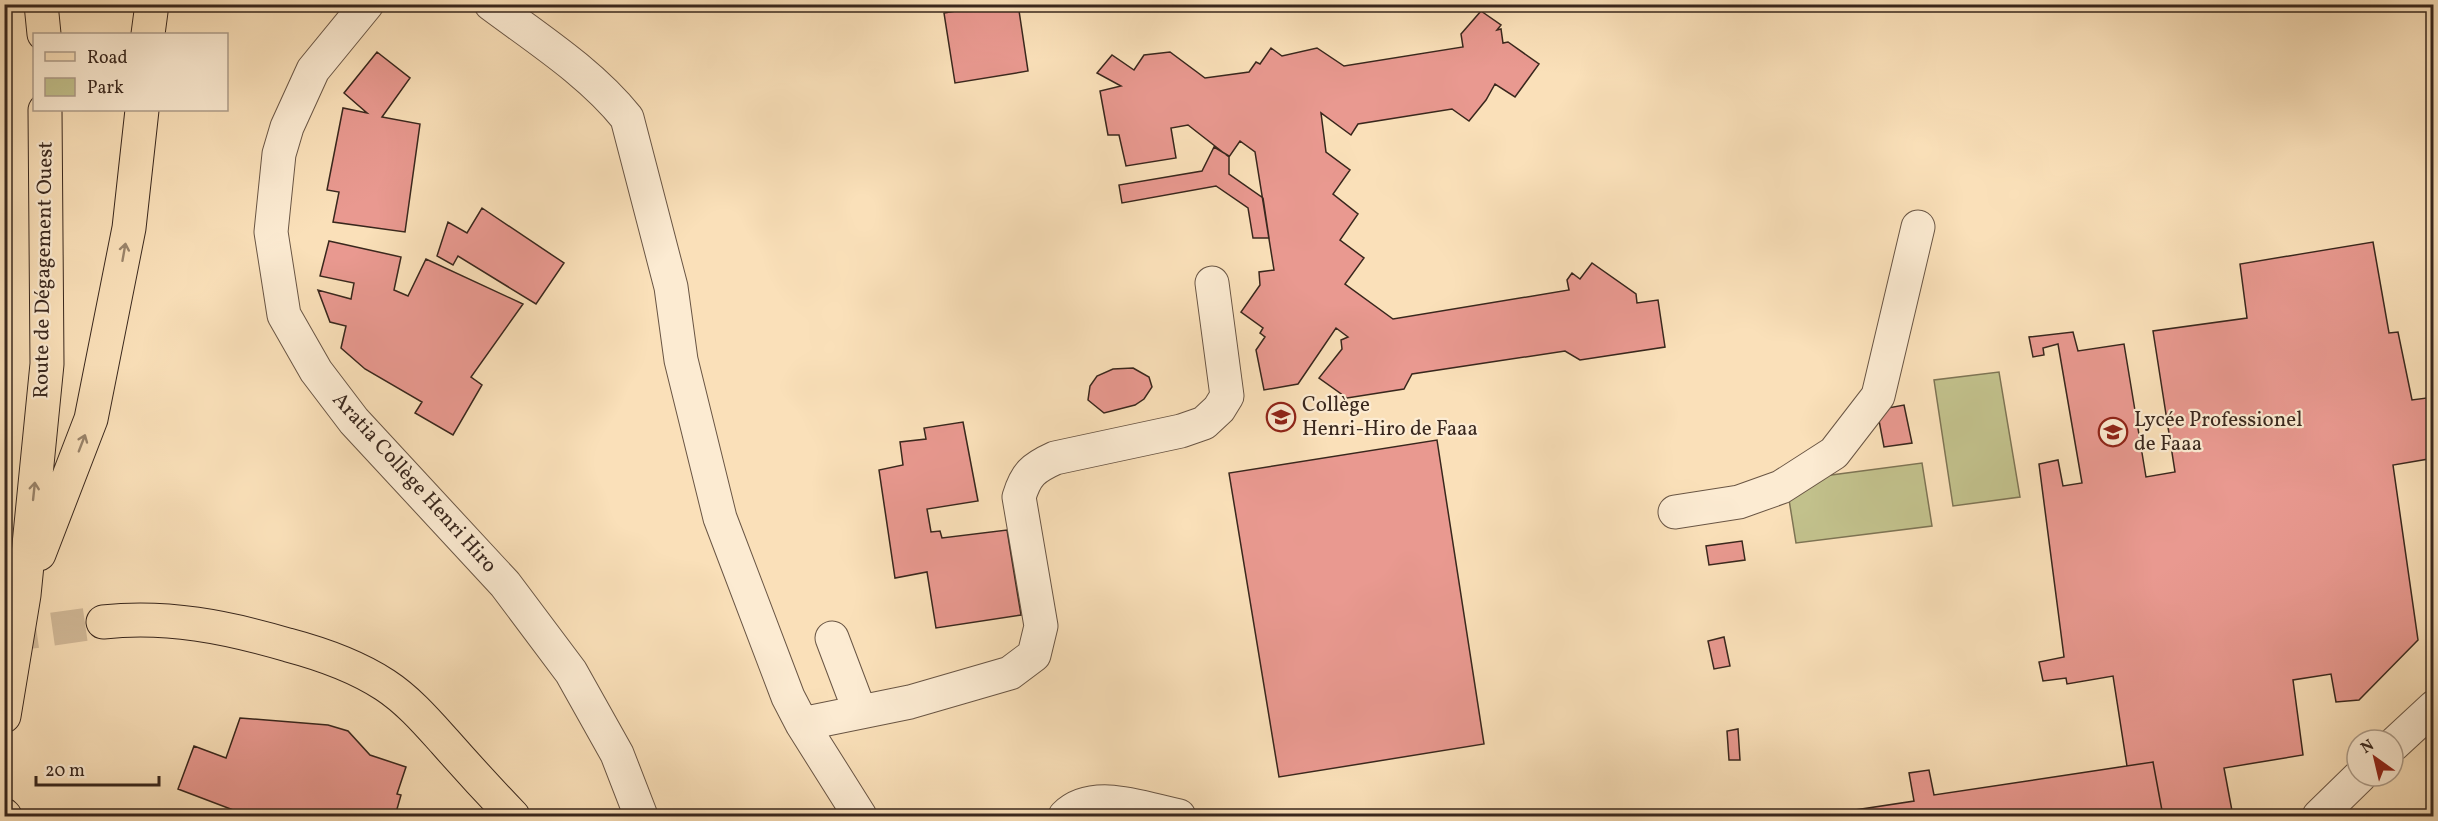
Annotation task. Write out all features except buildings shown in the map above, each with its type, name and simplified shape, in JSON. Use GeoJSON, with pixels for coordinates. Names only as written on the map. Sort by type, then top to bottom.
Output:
{"type":"FeatureCollection","features":[{"type":"Feature","properties":{"kind":"main road"},"geometry":{"type":"LineString","coordinates":[[41,4],[44,33]]}},
{"type":"Feature","properties":{"kind":"main road"},"geometry":{"type":"LineString","coordinates":[[148,33],[152,4]]}},
{"type":"Feature","properties":{"kind":"main road","name":"Route de Dégagement Ouest"},"geometry":{"type":"LineString","coordinates":[[4,716],[24,595],[47,364],[45,111]]}},
{"type":"Feature","properties":{"kind":"main road"},"geometry":{"type":"LineString","coordinates":[[24,595],[91,419],[129,228],[142,111]]}},
{"type":"Feature","properties":{"kind":"main road"},"geometry":{"type":"LineString","coordinates":[[103,622],[133,619],[189,622],[247,632],[350,666],[386,686],[423,718],[513,816]]}},
{"type":"Feature","properties":{"kind":"street","name":"Aratia Collège Henri Hiro"},"geometry":{"type":"LineString","coordinates":[[367,4],[313,70],[287,127],[279,154],[271,232],[284,315],[316,371],[354,421],[505,584],[571,672],[617,754],[641,816]]}},
{"type":"Feature","properties":{"kind":"street"},"geometry":{"type":"LineString","coordinates":[[492,4],[610,97],[627,118],[670,287],[681,360],[720,518],[788,697],[802,724],[860,816]]}},
{"type":"Feature","properties":{"kind":"street"},"geometry":{"type":"LineString","coordinates":[[1675,512],[1739,502],[1781,487],[1834,453],[1878,396],[1918,227]]}},
{"type":"Feature","properties":{"kind":"street"},"geometry":{"type":"LineString","coordinates":[[802,724],[910,702],[1010,673],[1034,655],[1041,626],[1019,497],[1024,482],[1036,467],[1055,458],[1181,431],[1204,423],[1219,409],[1227,396],[1212,283]]}},
{"type":"Feature","properties":{"kind":"street"},"geometry":{"type":"LineString","coordinates":[[832,638],[860,712]]}},
{"type":"Feature","properties":{"kind":"street"},"geometry":{"type":"LineString","coordinates":[[2405,734],[2433,707]]}},
{"type":"Feature","properties":{"kind":"street"},"geometry":{"type":"LineString","coordinates":[[2319,816],[2348,788]]}},
{"type":"Feature","properties":{"kind":"street"},"geometry":{"type":"LineString","coordinates":[[1075,810],[1092,802],[1116,804],[1179,816]]}},
{"type":"Feature","properties":{"kind":"green space"},"geometry":{"type":"Polygon","coordinates":[[[1999,372],[2020,497],[1953,506],[1934,380],[1999,372]]]}},
{"type":"Feature","properties":{"kind":"green space"},"geometry":{"type":"Polygon","coordinates":[[[1922,463],[1932,526],[1796,543],[1786,481],[1922,463]]]}},
{"type":"Feature","properties":{"kind":"tunnel"},"geometry":{"type":"LineString","coordinates":[[4,636],[103,622]]}},
{"type":"Feature","properties":{"kind":"place","name":"Collège Henri-Hiro de Faaa"},"geometry":{"type":"Point","coordinates":[1281,417]}},
{"type":"Feature","properties":{"kind":"place","name":"Lycée Professionel de Faaa"},"geometry":{"type":"Point","coordinates":[2113,432]}}]}
